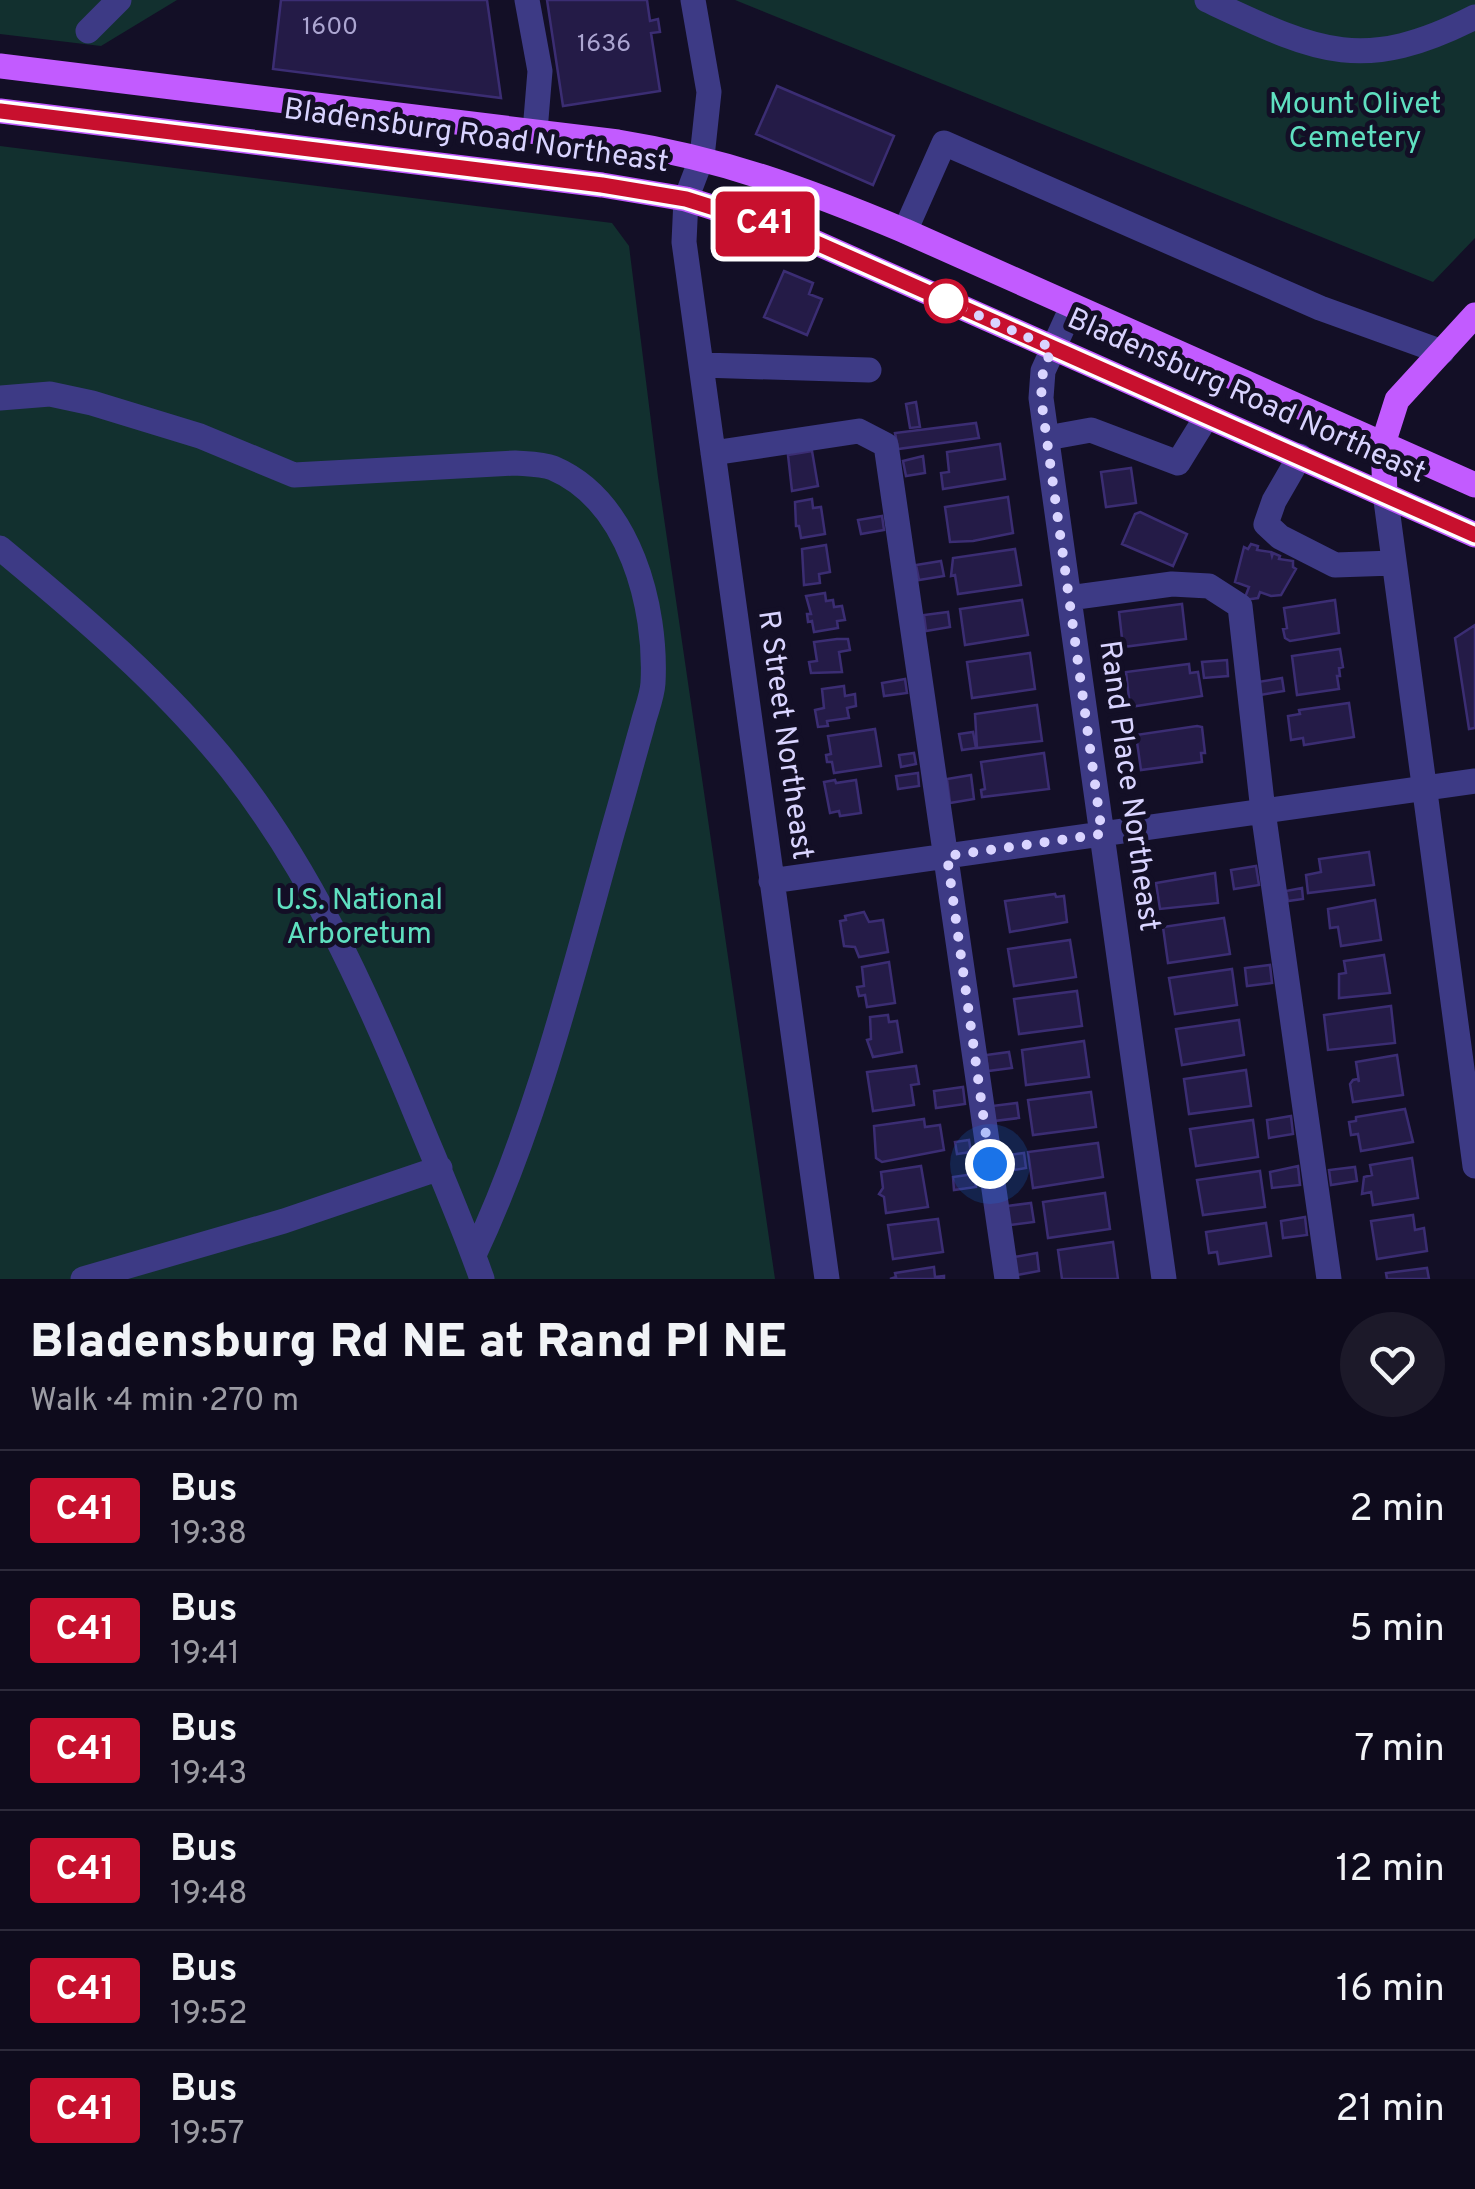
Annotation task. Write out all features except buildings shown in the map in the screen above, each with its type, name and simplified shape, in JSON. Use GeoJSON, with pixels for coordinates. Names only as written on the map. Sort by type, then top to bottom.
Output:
{"type":"FeatureCollection","features":[{"type":"Feature","properties":{"kind":"main road","name":"Bladensburg Road Northeast"},"geometry":{"type":"LineString","coordinates":[[0,66],[535,131],[702,157],[816,194],[906,232],[1475,485]]}},
{"type":"Feature","properties":{"kind":"main road"},"geometry":{"type":"LineString","coordinates":[[238,138],[242,94]]}},
{"type":"Feature","properties":{"kind":"main road","name":"Bladensburg Road Northeast"},"geometry":{"type":"LineString","coordinates":[[0,111],[238,138],[686,199],[794,233],[1475,535]]}},
{"type":"Feature","properties":{"kind":"main road"},"geometry":{"type":"LineString","coordinates":[[1385,493],[1382,444],[1397,400],[1475,315]]}},
{"type":"Feature","properties":{"kind":"street"},"geometry":{"type":"LineString","coordinates":[[88,32],[119,0]]}},
{"type":"Feature","properties":{"kind":"street"},"geometry":{"type":"LineString","coordinates":[[527,0],[540,71],[535,131]]}},
{"type":"Feature","properties":{"kind":"street","name":"R Street Northeast"},"geometry":{"type":"LineString","coordinates":[[693,0],[709,92],[702,157],[686,199],[684,242],[827,1279]]}},
{"type":"Feature","properties":{"kind":"street"},"geometry":{"type":"LineString","coordinates":[[1207,0],[1281,34],[1344,52],[1386,50],[1430,40],[1475,17]]}},
{"type":"Feature","properties":{"kind":"street"},"geometry":{"type":"LineString","coordinates":[[906,232],[944,143],[1320,308],[1442,352]]}},
{"type":"Feature","properties":{"kind":"street","name":"Rand Place Northeast"},"geometry":{"type":"LineString","coordinates":[[1072,307],[1042,380],[1046,438],[1164,1279]]}},
{"type":"Feature","properties":{"kind":"street"},"geometry":{"type":"LineString","coordinates":[[701,365],[870,370]]}},
{"type":"Feature","properties":{"kind":"street"},"geometry":{"type":"LineString","coordinates":[[0,398],[50,394],[92,403],[200,436],[294,474],[515,463],[550,467],[581,485],[608,512],[644,595],[651,632],[653,686],[575,968],[478,1267]]}},
{"type":"Feature","properties":{"kind":"street"},"geometry":{"type":"LineString","coordinates":[[1046,438],[1090,430],[1178,463],[1208,416]]}},
{"type":"Feature","properties":{"kind":"street"},"geometry":{"type":"LineString","coordinates":[[712,453],[859,431],[886,445],[1007,1279]]}},
{"type":"Feature","properties":{"kind":"street"},"geometry":{"type":"LineString","coordinates":[[1300,456],[1274,501],[1266,524],[1280,537],[1335,565],[1394,563]]}},
{"type":"Feature","properties":{"kind":"street"},"geometry":{"type":"LineString","coordinates":[[1385,493],[1475,1166]]}},
{"type":"Feature","properties":{"kind":"street"},"geometry":{"type":"LineString","coordinates":[[0,548],[162,691],[260,808],[359,982],[440,1168],[478,1267]]}},
{"type":"Feature","properties":{"kind":"street"},"geometry":{"type":"LineString","coordinates":[[1069,598],[1172,584],[1210,586],[1240,606],[1264,811],[1329,1279]]}},
{"type":"Feature","properties":{"kind":"street"},"geometry":{"type":"LineString","coordinates":[[771,881],[1475,781]]}},
{"type":"Feature","properties":{"kind":"street"},"geometry":{"type":"LineString","coordinates":[[83,1279],[284,1221],[440,1168]]}},
{"type":"Feature","properties":{"kind":"green space"},"geometry":{"type":"Polygon","coordinates":[[[0,0],[177,0],[101,46],[0,34],[0,0]]]}},
{"type":"Feature","properties":{"kind":"green space","name":"Mount Olivet Cemetery"},"geometry":{"type":"Polygon","coordinates":[[[735,0],[1475,0],[1475,238],[1433,282],[735,0]]]}},
{"type":"Feature","properties":{"kind":"green space","name":"U.S. National Arboretum"},"geometry":{"type":"Polygon","coordinates":[[[0,146],[612,223],[629,246],[658,477],[775,1279],[0,1279],[0,146]]]}},
{"type":"Feature","properties":{"kind":"bus line","name":"C41"},"geometry":{"type":"LineString","coordinates":[[0,111],[238,138],[686,199],[794,233],[1475,535]]}},
{"type":"Feature","properties":{"kind":"route"},"geometry":{"type":"LineString","coordinates":[[946,301],[1052,348],[1043,371],[1041,398],[1102,834],[947,856],[990,1164]]}}]}
